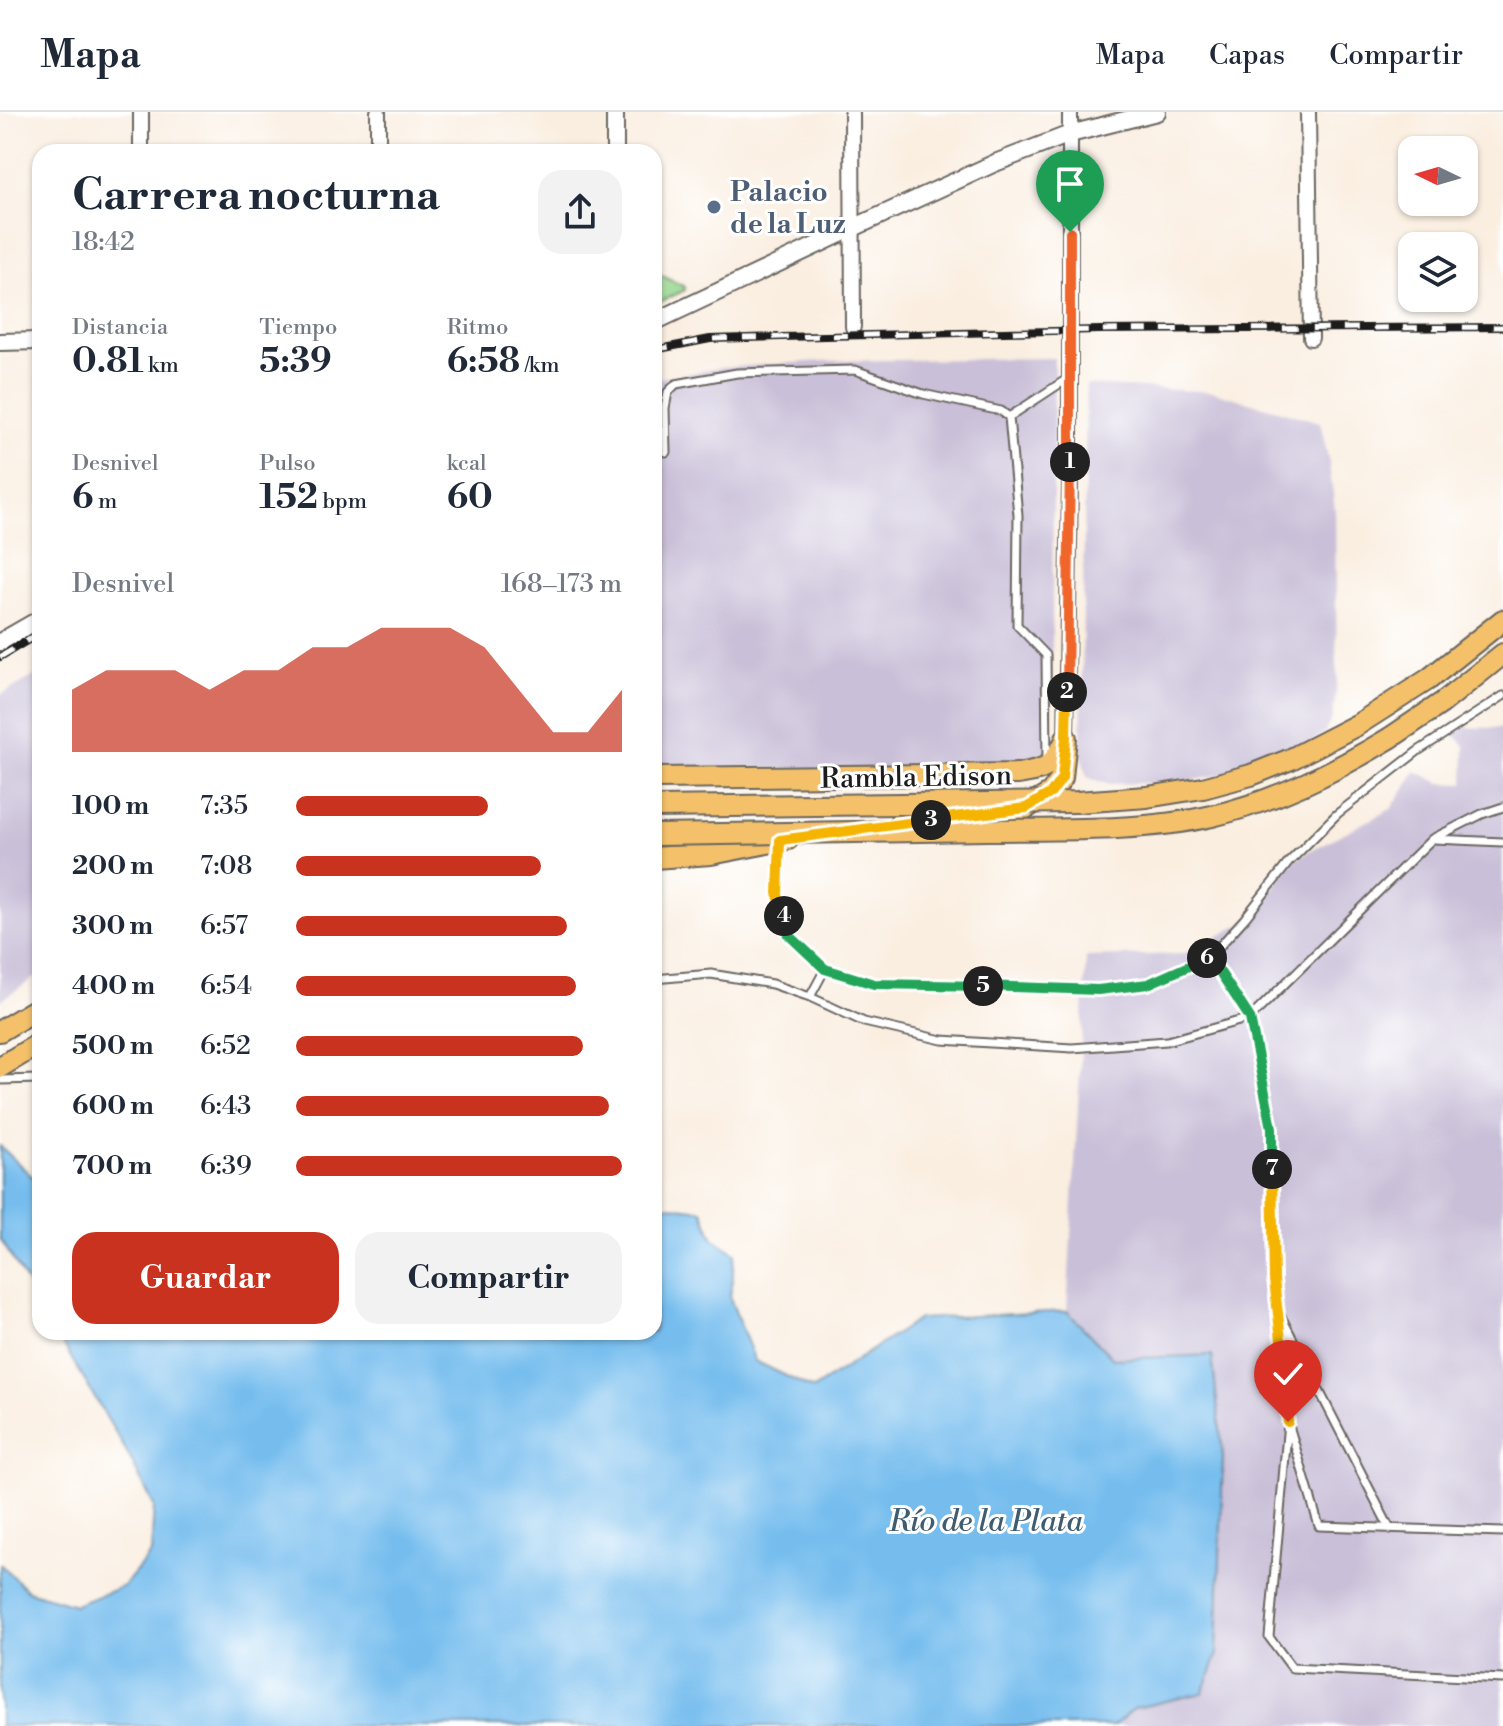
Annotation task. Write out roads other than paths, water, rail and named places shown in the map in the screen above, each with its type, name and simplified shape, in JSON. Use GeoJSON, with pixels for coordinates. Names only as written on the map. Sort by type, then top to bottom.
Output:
{"type":"FeatureCollection","features":[{"type":"Feature","properties":{"kind":"main road","name":"Rambla Edison"},"geometry":{"type":"LineString","coordinates":[[662,807],[1077,802],[1147,797],[1203,788],[1251,775],[1291,759],[1357,725],[1429,679],[1503,620]]}},
{"type":"Feature","properties":{"kind":"main road","name":"Rambla Edison"},"geometry":{"type":"LineString","coordinates":[[662,835],[1077,830],[1148,825],[1211,816],[1265,800],[1344,766],[1442,703],[1503,654]]}},
{"type":"Feature","properties":{"kind":"main road"},"geometry":{"type":"LineString","coordinates":[[662,778],[1018,774],[1041,770],[1055,760],[1066,738]]}},
{"type":"Feature","properties":{"kind":"main road"},"geometry":{"type":"LineString","coordinates":[[662,857],[711,854],[780,840],[1026,808],[1051,793],[1062,778],[1066,738]]}},
{"type":"Feature","properties":{"kind":"main road"},"geometry":{"type":"LineString","coordinates":[[0,1031],[32,1012]]}},
{"type":"Feature","properties":{"kind":"main road"},"geometry":{"type":"LineString","coordinates":[[0,1067],[32,1048]]}},
{"type":"Feature","properties":{"kind":"street"},"geometry":{"type":"LineString","coordinates":[[141,112],[141,144]]}},
{"type":"Feature","properties":{"kind":"street"},"geometry":{"type":"LineString","coordinates":[[378,112],[378,144]]}},
{"type":"Feature","properties":{"kind":"street"},"geometry":{"type":"LineString","coordinates":[[615,112],[615,144]]}},
{"type":"Feature","properties":{"kind":"street"},"geometry":{"type":"LineString","coordinates":[[852,112],[853,327]]}},
{"type":"Feature","properties":{"kind":"street"},"geometry":{"type":"LineString","coordinates":[[1066,738],[1070,112]]}},
{"type":"Feature","properties":{"kind":"street"},"geometry":{"type":"LineString","coordinates":[[662,318],[995,163],[1070,134],[1157,112]]}},
{"type":"Feature","properties":{"kind":"street"},"geometry":{"type":"LineString","coordinates":[[1308,112],[1311,338]]}},
{"type":"Feature","properties":{"kind":"street"},"geometry":{"type":"LineString","coordinates":[[0,342],[32,341]]}},
{"type":"Feature","properties":{"kind":"street"},"geometry":{"type":"LineString","coordinates":[[0,642],[32,624]]}},
{"type":"Feature","properties":{"kind":"lane"},"geometry":{"type":"LineString","coordinates":[[666,452],[665,408],[668,392],[676,384],[737,373],[855,370],[923,394],[1001,411],[1009,417],[1018,515],[1017,625],[1046,655],[1047,766]]}},
{"type":"Feature","properties":{"kind":"lane"},"geometry":{"type":"LineString","coordinates":[[1009,417],[1070,377]]}},
{"type":"Feature","properties":{"kind":"lane"},"geometry":{"type":"LineString","coordinates":[[780,840],[778,895],[789,935],[825,969],[874,984],[1098,990],[1148,984],[1210,957],[1289,862],[1337,814],[1418,751],[1503,696]]}},
{"type":"Feature","properties":{"kind":"lane"},"geometry":{"type":"LineString","coordinates":[[662,978],[711,974],[772,984],[810,997],[864,1022],[942,1040],[1072,1048],[1167,1041],[1250,1018],[1432,839],[1503,807]]}},
{"type":"Feature","properties":{"kind":"lane"},"geometry":{"type":"LineString","coordinates":[[1432,839],[1503,842]]}},
{"type":"Feature","properties":{"kind":"lane"},"geometry":{"type":"LineString","coordinates":[[1210,957],[1250,1018],[1272,1128],[1274,1280],[1288,1422],[1269,1637],[1292,1668],[1503,1679]]}},
{"type":"Feature","properties":{"kind":"lane"},"geometry":{"type":"LineString","coordinates":[[810,997],[825,969]]}},
{"type":"Feature","properties":{"kind":"lane"},"geometry":{"type":"LineString","coordinates":[[0,1080],[32,1079]]}},
{"type":"Feature","properties":{"kind":"lane"},"geometry":{"type":"LineString","coordinates":[[1274,1280],[1282,1321],[1390,1529]]}},
{"type":"Feature","properties":{"kind":"lane"},"geometry":{"type":"LineString","coordinates":[[1288,1422],[1319,1526],[1503,1532]]}},
{"type":"Feature","properties":{"kind":"water"},"geometry":{"type":"Polygon","coordinates":[[[0,1146],[32,1176],[32,1292],[0,1238],[0,1146]]]}},
{"type":"Feature","properties":{"kind":"water","name":"Río de la Plata"},"geometry":{"type":"Polygon","coordinates":[[[662,1205],[702,1210],[714,1239],[735,1253],[730,1298],[755,1361],[813,1389],[919,1319],[1067,1311],[1113,1359],[1212,1355],[1223,1457],[1217,1656],[1203,1693],[1135,1708],[1113,1726],[0,1726],[0,1564],[28,1591],[75,1605],[124,1586],[151,1553],[154,1506],[128,1454],[61,1340],[662,1340],[662,1205]]]}},
{"type":"Feature","properties":{"kind":"railway"},"geometry":{"type":"LineString","coordinates":[[662,348],[710,339],[781,337],[1100,330],[1503,327]]}},
{"type":"Feature","properties":{"kind":"railway"},"geometry":{"type":"LineString","coordinates":[[0,657],[32,638]]}},
{"type":"Feature","properties":{"kind":"place","name":"Palacio de la Luz"},"geometry":{"type":"Point","coordinates":[714,207]}}]}
